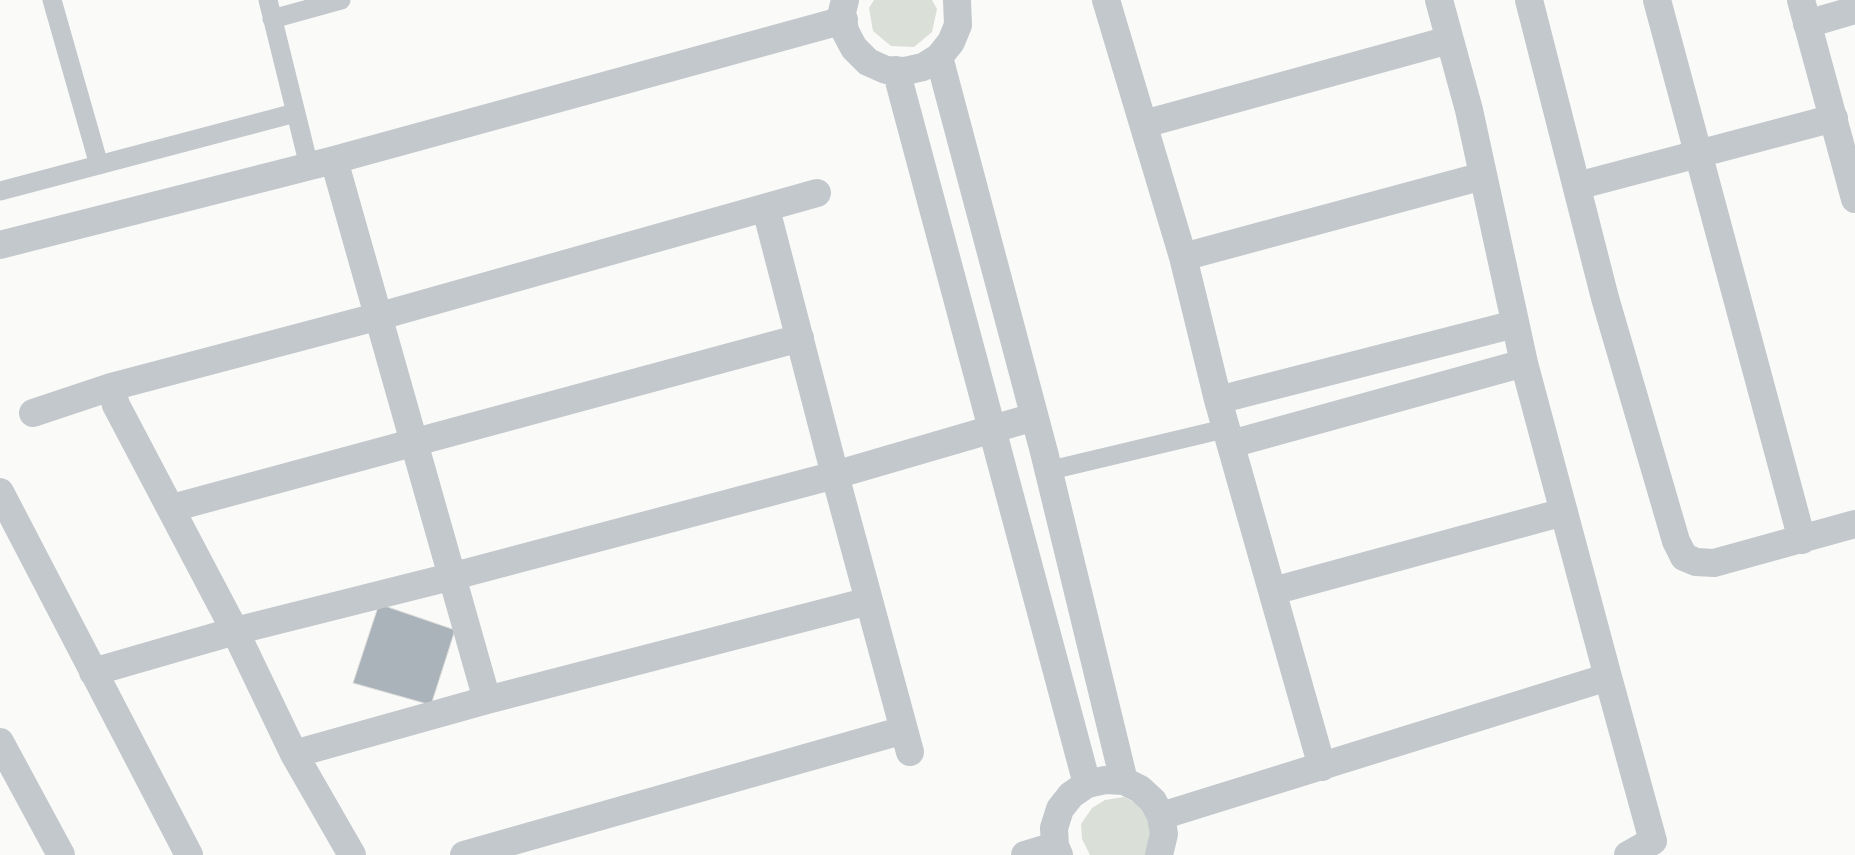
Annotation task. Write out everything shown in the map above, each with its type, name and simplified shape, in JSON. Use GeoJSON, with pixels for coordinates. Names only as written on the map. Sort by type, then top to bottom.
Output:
{"type":"FeatureCollection","features":[{"type":"Feature","properties":{"kind":"street"},"geometry":{"type":"LineString","coordinates":[[1106,0],[1183,258],[1218,400],[1322,767]]}},
{"type":"Feature","properties":{"kind":"street"},"geometry":{"type":"LineString","coordinates":[[1439,0],[1469,110],[1524,363],[1656,848],[1628,855]]}},
{"type":"Feature","properties":{"kind":"street"},"geometry":{"type":"LineString","coordinates":[[1529,0],[1605,298],[1676,541],[1684,556],[1696,562],[1714,564],[1855,524]]}},
{"type":"Feature","properties":{"kind":"street"},"geometry":{"type":"LineString","coordinates":[[1657,0],[1802,540]]}},
{"type":"Feature","properties":{"kind":"street"},"geometry":{"type":"LineString","coordinates":[[0,246],[321,163],[844,10],[845,31],[854,48],[868,62],[886,70],[905,71],[923,67],[939,57],[951,42],[964,2]]}},
{"type":"Feature","properties":{"kind":"street"},"geometry":{"type":"LineString","coordinates":[[1855,10],[1804,12],[1834,118],[1849,146],[1855,199]]}},
{"type":"Feature","properties":{"kind":"street"},"geometry":{"type":"LineString","coordinates":[[1144,124],[1450,40]]}},
{"type":"Feature","properties":{"kind":"street"},"geometry":{"type":"LineString","coordinates":[[939,57],[1034,417],[1124,782]]}},
{"type":"Feature","properties":{"kind":"street"},"geometry":{"type":"LineString","coordinates":[[896,70],[1087,784]]}},
{"type":"Feature","properties":{"kind":"street"},"geometry":{"type":"LineString","coordinates":[[1577,186],[1834,118]]}},
{"type":"Feature","properties":{"kind":"street"},"geometry":{"type":"LineString","coordinates":[[321,163],[380,316],[487,700]]}},
{"type":"Feature","properties":{"kind":"street"},"geometry":{"type":"LineString","coordinates":[[1183,258],[1483,176]]}},
{"type":"Feature","properties":{"kind":"street"},"geometry":{"type":"LineString","coordinates":[[33,413],[111,387],[380,316],[818,193]]}},
{"type":"Feature","properties":{"kind":"street"},"geometry":{"type":"LineString","coordinates":[[464,855],[907,741],[766,209]]}},
{"type":"Feature","properties":{"kind":"street"},"geometry":{"type":"LineString","coordinates":[[1218,400],[1515,324]]}},
{"type":"Feature","properties":{"kind":"street"},"geometry":{"type":"LineString","coordinates":[[172,508],[800,338]]}},
{"type":"Feature","properties":{"kind":"street"},"geometry":{"type":"LineString","coordinates":[[1229,436],[1524,363]]}},
{"type":"Feature","properties":{"kind":"street"},"geometry":{"type":"LineString","coordinates":[[111,387],[116,405],[172,508],[235,631],[294,754],[352,855]]}},
{"type":"Feature","properties":{"kind":"street"},"geometry":{"type":"LineString","coordinates":[[92,672],[235,631],[454,576],[835,475],[1034,417]]}},
{"type":"Feature","properties":{"kind":"street"},"geometry":{"type":"LineString","coordinates":[[0,492],[92,672],[189,855]]}},
{"type":"Feature","properties":{"kind":"street"},"geometry":{"type":"LineString","coordinates":[[1273,591],[1564,512]]}},
{"type":"Feature","properties":{"kind":"street"},"geometry":{"type":"LineString","coordinates":[[294,754],[487,700],[869,601]]}},
{"type":"Feature","properties":{"kind":"street"},"geometry":{"type":"LineString","coordinates":[[1161,816],[1608,677]]}},
{"type":"Feature","properties":{"kind":"street"},"geometry":{"type":"LineString","coordinates":[[0,742],[61,855]]}},
{"type":"Feature","properties":{"kind":"street"},"geometry":{"type":"LineString","coordinates":[[1025,855],[1057,851],[1054,828],[1060,809],[1071,795],[1087,784],[1105,780],[1124,782],[1140,789],[1153,801],[1161,816],[1164,834],[1159,855]]}},
{"type":"Feature","properties":{"kind":"lane"},"geometry":{"type":"LineString","coordinates":[[52,0],[99,165]]}},
{"type":"Feature","properties":{"kind":"lane"},"geometry":{"type":"LineString","coordinates":[[268,0],[295,113],[321,163]]}},
{"type":"Feature","properties":{"kind":"lane"},"geometry":{"type":"LineString","coordinates":[[272,19],[341,0]]}},
{"type":"Feature","properties":{"kind":"lane"},"geometry":{"type":"LineString","coordinates":[[0,190],[295,113]]}},
{"type":"Feature","properties":{"kind":"lane"},"geometry":{"type":"LineString","coordinates":[[1047,471],[1229,436]]}},
{"type":"Feature","properties":{"kind":"shaded area"},"geometry":{"type":"Polygon","coordinates":[[[874,0],[932,0],[937,9],[932,32],[914,47],[891,46],[873,31],[869,8],[874,0]]]}},
{"type":"Feature","properties":{"kind":"shaded area"},"geometry":{"type":"Polygon","coordinates":[[[1124,797],[1142,806],[1150,816],[1150,847],[1145,855],[1090,855],[1082,839],[1081,824],[1092,808],[1105,800],[1124,797]]]}},
{"type":"Feature","properties":{"kind":"building"},"geometry":{"type":"Polygon","coordinates":[[[379,604],[455,630],[431,705],[353,683],[379,604]]]}}]}
